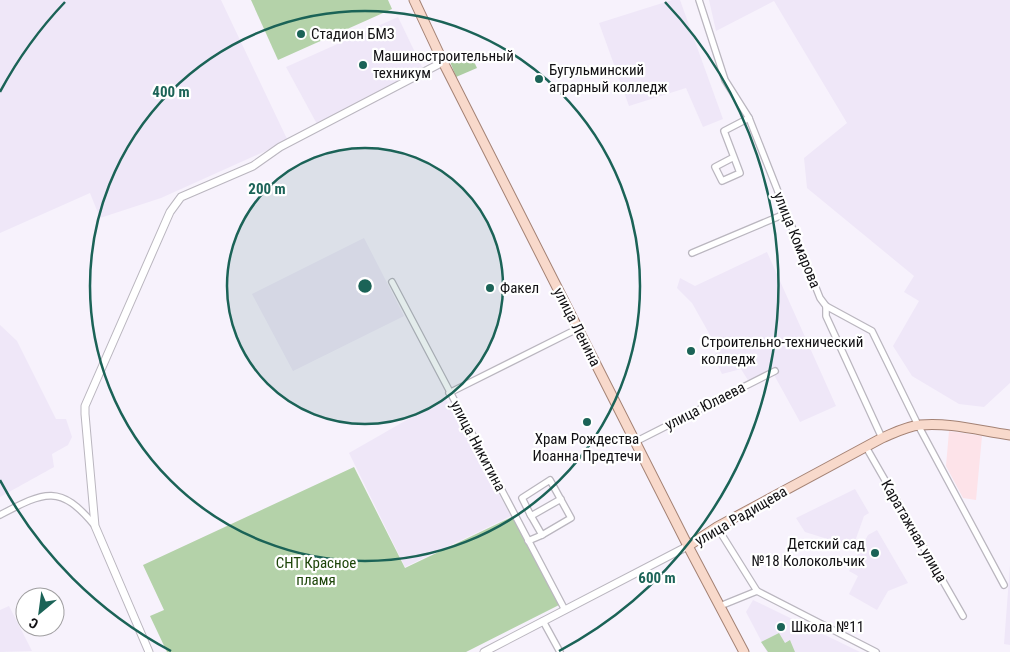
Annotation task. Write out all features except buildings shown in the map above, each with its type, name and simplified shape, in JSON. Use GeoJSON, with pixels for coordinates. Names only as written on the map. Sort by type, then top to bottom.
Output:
{"type":"FeatureCollection","features":[{"type":"Feature","properties":{"kind":"main road","name":"улица Ленина"},"geometry":{"type":"LineString","coordinates":[[414,0],[443,62],[635,442],[744,652]]}},
{"type":"Feature","properties":{"kind":"main road","name":"улица Радищева"},"geometry":{"type":"LineString","coordinates":[[688,546],[717,527],[882,438],[918,425],[935,425],[1010,435]]}},
{"type":"Feature","properties":{"kind":"street","name":"улица Комарова"},"geometry":{"type":"LineString","coordinates":[[699,0],[725,80],[749,118],[820,298],[826,306],[872,331],[918,425],[1004,585]]}},
{"type":"Feature","properties":{"kind":"street"},"geometry":{"type":"LineString","coordinates":[[95,526],[85,406],[170,212],[181,197],[253,166],[280,147],[443,62]]}},
{"type":"Feature","properties":{"kind":"street"},"geometry":{"type":"LineString","coordinates":[[734,157],[716,167],[722,181],[740,173],[734,157],[724,131],[749,118]]}},
{"type":"Feature","properties":{"kind":"street"},"geometry":{"type":"LineString","coordinates":[[692,253],[787,213]]}},
{"type":"Feature","properties":{"kind":"street","name":"улица Никитина"},"geometry":{"type":"LineString","coordinates":[[392,282],[565,610]]}},
{"type":"Feature","properties":{"kind":"street"},"geometry":{"type":"LineString","coordinates":[[826,306],[826,316],[882,438]]}},
{"type":"Feature","properties":{"kind":"street"},"geometry":{"type":"LineString","coordinates":[[449,393],[578,328]]}},
{"type":"Feature","properties":{"kind":"street","name":"улица Юлаева"},"geometry":{"type":"LineString","coordinates":[[635,442],[775,371]]}},
{"type":"Feature","properties":{"kind":"street","name":"Каратажная улица"},"geometry":{"type":"LineString","coordinates":[[866,447],[963,616]]}},
{"type":"Feature","properties":{"kind":"street"},"geometry":{"type":"LineString","coordinates":[[509,505],[550,480],[561,499],[571,518],[528,541]]}},
{"type":"Feature","properties":{"kind":"street"},"geometry":{"type":"LineString","coordinates":[[0,515],[46,494],[63,498],[78,506],[95,526],[149,652]]}},
{"type":"Feature","properties":{"kind":"street"},"geometry":{"type":"LineString","coordinates":[[522,498],[542,535]]}},
{"type":"Feature","properties":{"kind":"street"},"geometry":{"type":"LineString","coordinates":[[531,516],[561,499]]}},
{"type":"Feature","properties":{"kind":"street"},"geometry":{"type":"LineString","coordinates":[[717,527],[756,591],[876,652]]}},
{"type":"Feature","properties":{"kind":"street","name":"улица Радищева"},"geometry":{"type":"LineString","coordinates":[[484,652],[688,546]]}},
{"type":"Feature","properties":{"kind":"street"},"geometry":{"type":"LineString","coordinates":[[720,606],[756,591]]}},
{"type":"Feature","properties":{"kind":"street"},"geometry":{"type":"LineString","coordinates":[[543,621],[560,652]]}},
{"type":"Feature","properties":{"kind":"shaded area"},"geometry":{"type":"Polygon","coordinates":[[[0,0],[221,0],[288,141],[161,198],[100,218],[90,193],[0,233],[0,0]]]}},
{"type":"Feature","properties":{"kind":"shaded area"},"geometry":{"type":"Polygon","coordinates":[[[672,0],[680,0],[723,119],[703,127],[686,88],[629,106],[599,23],[672,0]]]}},
{"type":"Feature","properties":{"kind":"shaded area"},"geometry":{"type":"Polygon","coordinates":[[[709,0],[1010,0],[1010,383],[984,407],[959,404],[912,376],[893,346],[919,301],[904,292],[914,276],[807,188],[804,158],[847,123],[774,1],[716,31],[709,0]]]}},
{"type":"Feature","properties":{"kind":"shaded area"},"geometry":{"type":"Polygon","coordinates":[[[398,17],[423,69],[317,124],[286,67],[398,17]]]}},
{"type":"Feature","properties":{"kind":"shaded area"},"geometry":{"type":"Polygon","coordinates":[[[364,238],[404,316],[293,371],[252,294],[364,238]]]}},
{"type":"Feature","properties":{"kind":"shaded area"},"geometry":{"type":"Polygon","coordinates":[[[767,252],[836,406],[800,422],[773,373],[751,385],[741,369],[722,374],[713,356],[719,351],[692,303],[677,288],[680,278],[695,286],[767,252]]]}},
{"type":"Feature","properties":{"kind":"shaded area"},"geometry":{"type":"Polygon","coordinates":[[[0,325],[17,341],[56,419],[66,419],[72,437],[68,445],[52,454],[54,467],[0,497],[0,325]]]}},
{"type":"Feature","properties":{"kind":"shaded area"},"geometry":{"type":"Polygon","coordinates":[[[445,398],[511,516],[405,567],[349,453],[445,398]]]}},
{"type":"Feature","properties":{"kind":"shaded area"},"geometry":{"type":"Polygon","coordinates":[[[949,431],[982,436],[976,500],[963,498],[946,466],[949,431]]]}},
{"type":"Feature","properties":{"kind":"shaded area"},"geometry":{"type":"Polygon","coordinates":[[[855,489],[869,513],[864,516],[853,547],[805,532],[796,518],[855,489]]]}},
{"type":"Feature","properties":{"kind":"shaded area","name":"Детский сад №18 Колокольчик"},"geometry":{"type":"Polygon","coordinates":[[[877,530],[908,583],[888,591],[877,610],[849,594],[858,576],[849,571],[868,535],[877,530]]]}},
{"type":"Feature","properties":{"kind":"shaded area"},"geometry":{"type":"Polygon","coordinates":[[[1010,565],[1010,645],[1004,644],[1010,565]]]}},
{"type":"Feature","properties":{"kind":"shaded area","name":"Школа №11"},"geometry":{"type":"Polygon","coordinates":[[[753,600],[860,652],[767,652],[746,612],[753,600]]]}},
{"type":"Feature","properties":{"kind":"shaded area"},"geometry":{"type":"Polygon","coordinates":[[[9,606],[15,618],[15,637],[25,637],[32,651],[0,652],[0,610],[9,606]]]}},
{"type":"Feature","properties":{"kind":"green space","name":"Стадион БМЗ"},"geometry":{"type":"Polygon","coordinates":[[[251,0],[388,0],[392,9],[278,60],[251,0]]]}},
{"type":"Feature","properties":{"kind":"green space"},"geometry":{"type":"Polygon","coordinates":[[[469,51],[477,68],[456,77],[449,59],[469,51]]]}},
{"type":"Feature","properties":{"kind":"green space","name":"СНТ Красное пламя"},"geometry":{"type":"Polygon","coordinates":[[[354,467],[405,568],[518,514],[563,603],[466,652],[167,652],[150,616],[164,610],[143,565],[354,467]]]}},
{"type":"Feature","properties":{"kind":"green space"},"geometry":{"type":"Polygon","coordinates":[[[779,633],[785,643],[790,640],[795,652],[768,652],[761,642],[779,633]]]}},
{"type":"Feature","properties":{"kind":"place","name":"Стадион БМЗ"},"geometry":{"type":"Point","coordinates":[301,34]}},
{"type":"Feature","properties":{"kind":"place","name":"Машиностроительный техникум"},"geometry":{"type":"Point","coordinates":[363,65]}},
{"type":"Feature","properties":{"kind":"place","name":"Бугульминский аграрный колледж"},"geometry":{"type":"Point","coordinates":[539,79]}},
{"type":"Feature","properties":{"kind":"place","name":"Факел"},"geometry":{"type":"Point","coordinates":[490,288]}},
{"type":"Feature","properties":{"kind":"place","name":"Строительно-технический колледж"},"geometry":{"type":"Point","coordinates":[691,351]}},
{"type":"Feature","properties":{"kind":"place","name":"Храм Рождества Иоанна Предтечи"},"geometry":{"type":"Point","coordinates":[587,422]}},
{"type":"Feature","properties":{"kind":"place","name":"Детский сад №18 Колокольчик"},"geometry":{"type":"Point","coordinates":[875,553]}},
{"type":"Feature","properties":{"kind":"place","name":"Школа №11"},"geometry":{"type":"Point","coordinates":[781,627]}}]}
